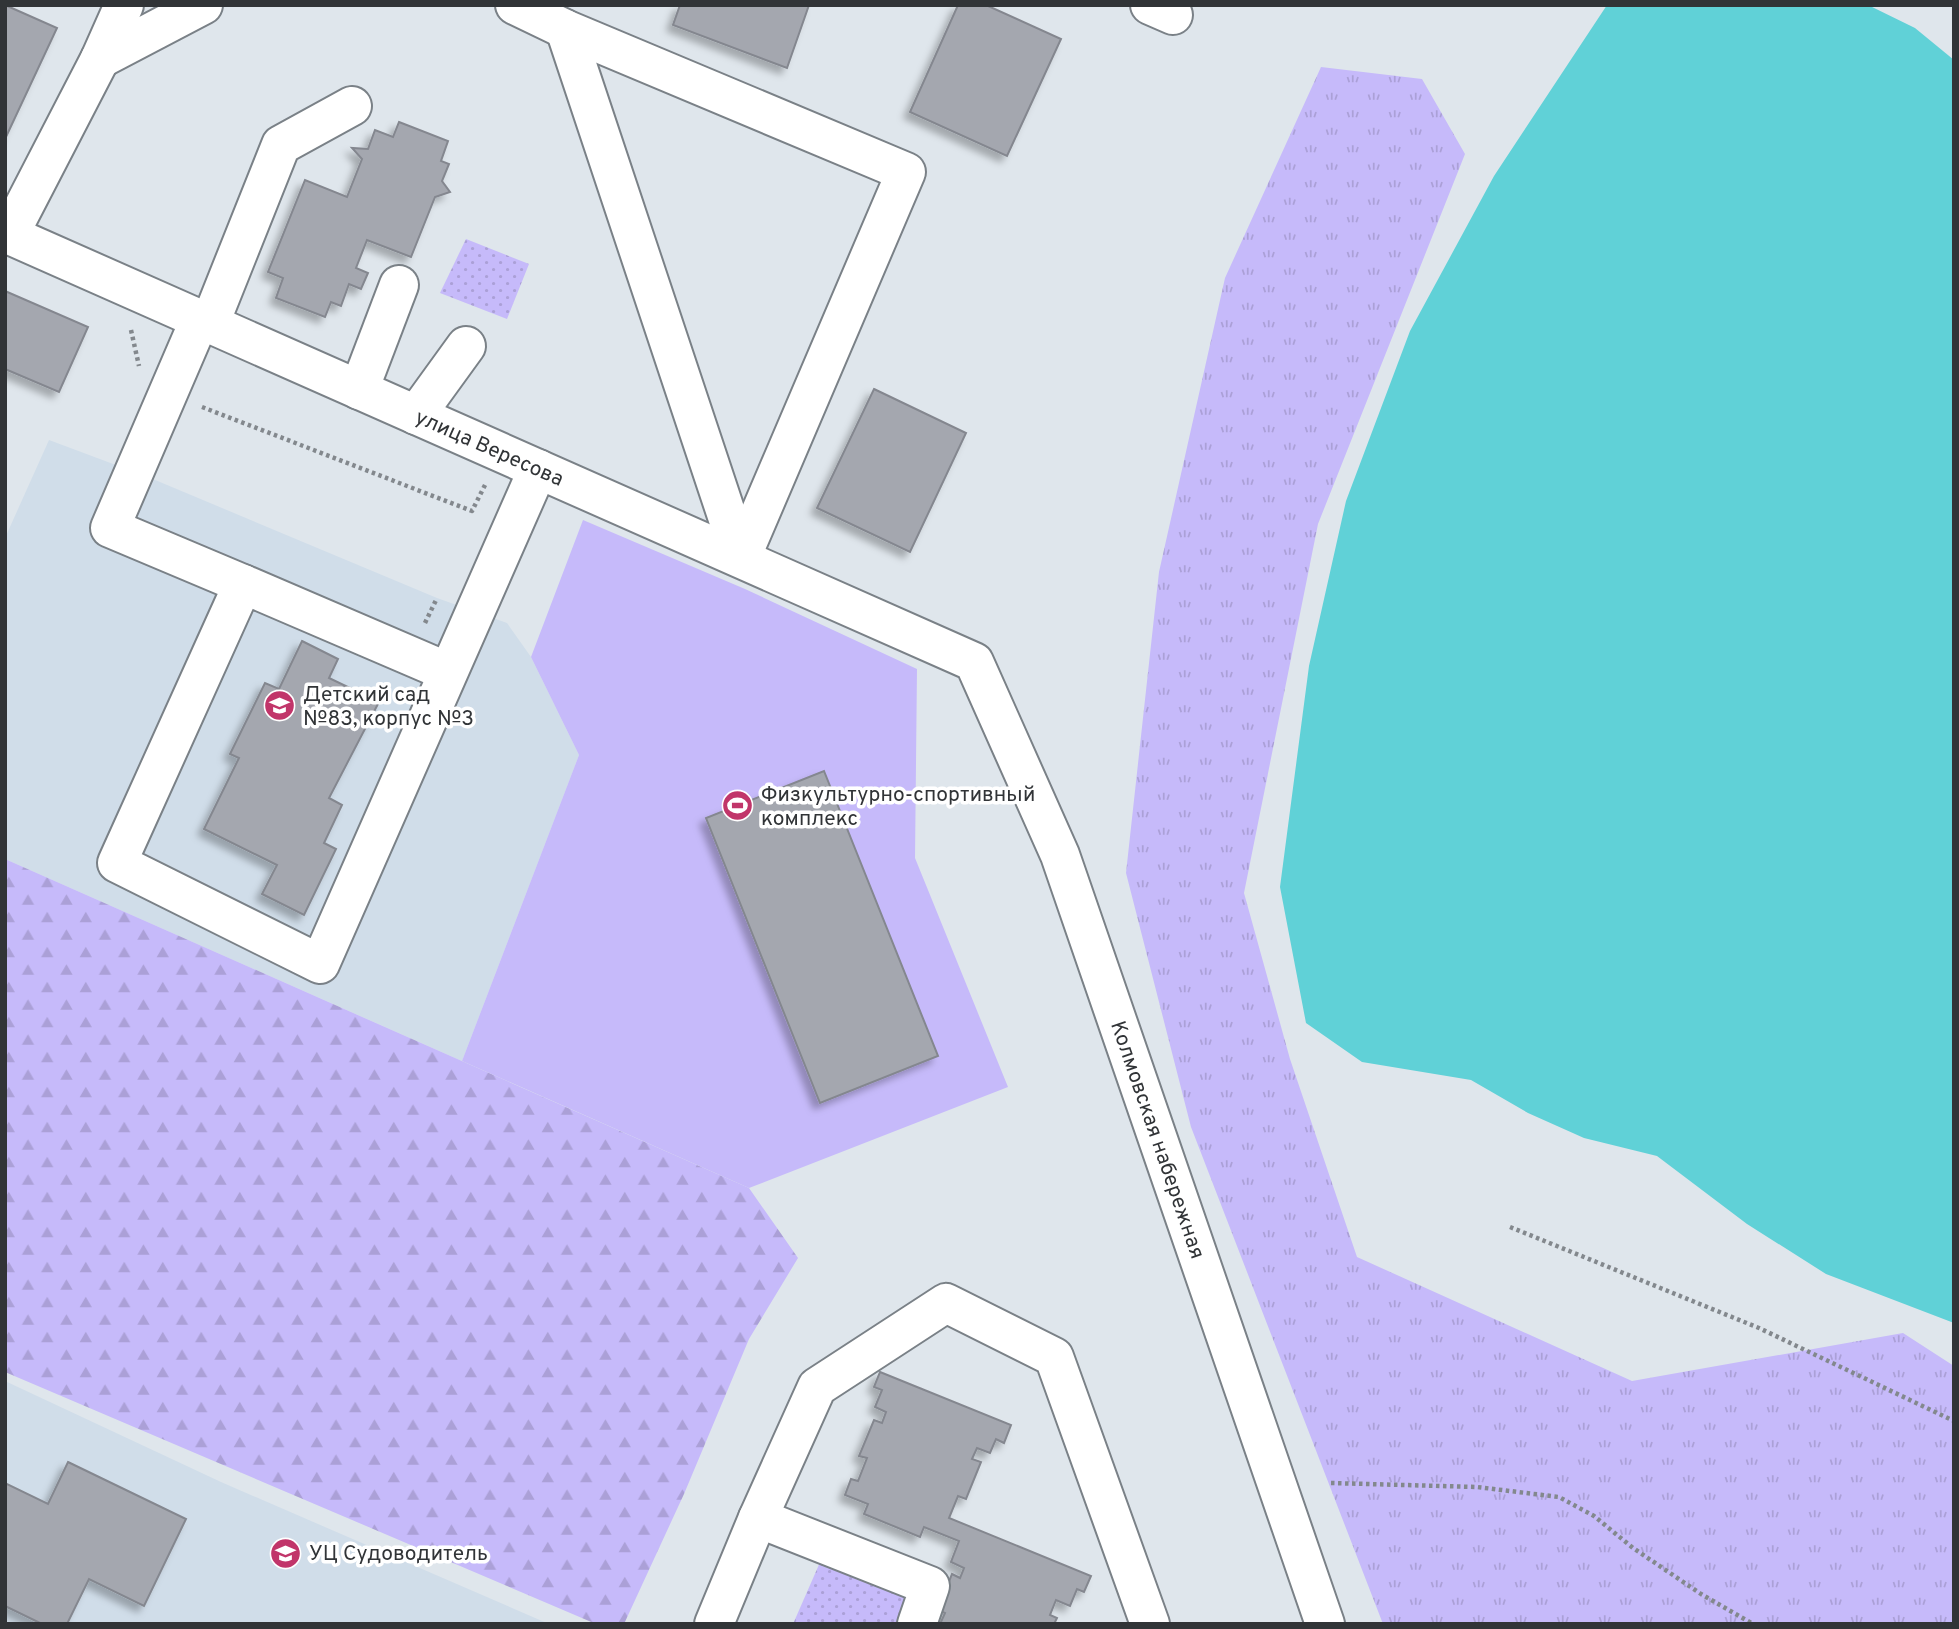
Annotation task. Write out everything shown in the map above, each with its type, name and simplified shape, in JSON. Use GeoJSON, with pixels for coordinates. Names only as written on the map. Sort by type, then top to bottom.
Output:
{"type":"FeatureCollection","features":[{"type":"Feature","properties":{"kind":"street"},"geometry":{"type":"LineString","coordinates":[[7,234],[100,59],[124,5]]}},
{"type":"Feature","properties":{"kind":"street"},"geometry":{"type":"LineString","coordinates":[[100,59],[203,5]]}},
{"type":"Feature","properties":{"kind":"street"},"geometry":{"type":"LineString","coordinates":[[515,5],[565,29],[906,172],[741,558]]}},
{"type":"Feature","properties":{"kind":"street"},"geometry":{"type":"LineString","coordinates":[[565,29],[741,558]]}},
{"type":"Feature","properties":{"kind":"street"},"geometry":{"type":"LineString","coordinates":[[352,106],[281,145],[205,321],[168,393],[110,528],[448,672]]}},
{"type":"Feature","properties":{"kind":"street","name":"улица Вересова"},"geometry":{"type":"LineString","coordinates":[[7,234],[974,662]]}},
{"type":"Feature","properties":{"kind":"street"},"geometry":{"type":"LineString","coordinates":[[359,390],[399,285]]}},
{"type":"Feature","properties":{"kind":"street"},"geometry":{"type":"LineString","coordinates":[[416,415],[466,346]]}},
{"type":"Feature","properties":{"kind":"street"},"geometry":{"type":"LineString","coordinates":[[243,584],[117,863],[320,964],[538,469]]}},
{"type":"Feature","properties":{"kind":"street","name":"Колмовская набережная"},"geometry":{"type":"LineString","coordinates":[[974,662],[1060,855],[1325,1624]]}},
{"type":"Feature","properties":{"kind":"street"},"geometry":{"type":"LineString","coordinates":[[714,1624],[817,1387],[946,1303],[1055,1356],[1150,1624]]}},
{"type":"Feature","properties":{"kind":"street"},"geometry":{"type":"LineString","coordinates":[[758,1518],[930,1586],[917,1624]]}},
{"type":"Feature","properties":{"kind":"path"},"geometry":{"type":"LineString","coordinates":[[130,323],[142,383],[472,511]]}},
{"type":"Feature","properties":{"kind":"path"},"geometry":{"type":"LineString","coordinates":[[1510,1227],[1759,1328],[1954,1421]]}},
{"type":"Feature","properties":{"kind":"path"},"geometry":{"type":"LineString","coordinates":[[1331,1483],[1478,1487],[1559,1497],[1594,1516],[1633,1548],[1701,1594],[1753,1624]]}},
{"type":"Feature","properties":{"kind":"shaded area","name":"Детский сад №83, корпус №3"},"geometry":{"type":"Polygon","coordinates":[[[49,440],[148,477],[437,598],[507,623],[531,657],[579,755],[462,1061],[5,859],[5,538],[49,440]]]}},
{"type":"Feature","properties":{"kind":"shaded area"},"geometry":{"type":"Polygon","coordinates":[[[5,1381],[221,1482],[549,1624],[5,1624],[5,1381]]]}},
{"type":"Feature","properties":{"kind":"green space"},"geometry":{"type":"Polygon","coordinates":[[[1321,67],[1422,79],[1465,154],[1318,524],[1244,893],[1290,1059],[1357,1257],[1632,1381],[1903,1333],[1954,1366],[1954,1624],[1383,1624],[1191,1127],[1126,873],[1159,572],[1225,278],[1321,67]]]}},
{"type":"Feature","properties":{"kind":"green space"},"geometry":{"type":"Polygon","coordinates":[[[466,239],[529,264],[507,319],[440,293],[466,239]]]}},
{"type":"Feature","properties":{"kind":"green space","name":"Физкультурно-спортивный комплекс"},"geometry":{"type":"Polygon","coordinates":[[[583,520],[745,589],[917,669],[915,858],[1008,1087],[749,1188],[462,1061],[579,755],[531,657],[583,520]]]}},
{"type":"Feature","properties":{"kind":"green space"},"geometry":{"type":"Polygon","coordinates":[[[5,859],[749,1188],[798,1258],[749,1339],[684,1494],[624,1624],[596,1624],[5,1372],[5,859]]]}},
{"type":"Feature","properties":{"kind":"green space"},"geometry":{"type":"Polygon","coordinates":[[[821,1560],[928,1605],[921,1624],[793,1624],[821,1560]]]}},
{"type":"Feature","properties":{"kind":"water"},"geometry":{"type":"Polygon","coordinates":[[[1607,5],[1868,5],[1915,28],[1954,60],[1954,1323],[1826,1274],[1747,1224],[1657,1156],[1584,1138],[1528,1113],[1471,1080],[1362,1062],[1306,1023],[1280,887],[1309,666],[1346,501],[1410,331],[1494,176],[1607,5]]]}},
{"type":"Feature","properties":{"kind":"building"},"geometry":{"type":"Polygon","coordinates":[[[5,5],[57,28],[5,139],[5,5]]]}},
{"type":"Feature","properties":{"kind":"building"},"geometry":{"type":"Polygon","coordinates":[[[680,5],[809,5],[787,68],[673,25],[680,5]]]}},
{"type":"Feature","properties":{"kind":"building"},"geometry":{"type":"Polygon","coordinates":[[[958,5],[986,5],[1061,39],[1007,156],[910,112],[958,5]]]}},
{"type":"Feature","properties":{"kind":"building"},"geometry":{"type":"Polygon","coordinates":[[[399,122],[448,141],[441,161],[449,164],[442,181],[450,192],[435,197],[411,257],[367,240],[356,268],[368,273],[361,289],[349,284],[341,306],[331,302],[325,317],[276,298],[283,278],[268,272],[305,180],[347,197],[362,159],[352,148],[368,149],[375,130],[393,137],[399,122]]]}},
{"type":"Feature","properties":{"kind":"building"},"geometry":{"type":"Polygon","coordinates":[[[5,291],[88,327],[59,392],[5,369],[5,291]]]}},
{"type":"Feature","properties":{"kind":"building"},"geometry":{"type":"Polygon","coordinates":[[[874,389],[966,433],[910,552],[817,508],[874,389]]]}},
{"type":"Feature","properties":{"kind":"building"},"geometry":{"type":"Polygon","coordinates":[[[302,641],[338,659],[329,678],[379,702],[329,798],[342,805],[324,843],[336,849],[304,915],[262,894],[277,865],[204,829],[239,758],[230,754],[265,683],[279,689],[302,641]]]}},
{"type":"Feature","properties":{"kind":"building"},"geometry":{"type":"Polygon","coordinates":[[[824,771],[938,1056],[820,1103],[706,818],[824,771]]]}},
{"type":"Feature","properties":{"kind":"building"},"geometry":{"type":"Polygon","coordinates":[[[880,1372],[1011,1425],[1004,1443],[996,1439],[990,1453],[977,1448],[972,1459],[981,1462],[966,1499],[958,1496],[949,1518],[1091,1576],[1084,1592],[1077,1589],[1070,1606],[1056,1600],[1050,1615],[1057,1618],[1054,1624],[940,1624],[945,1613],[938,1610],[952,1574],[960,1578],[964,1568],[951,1562],[959,1541],[924,1527],[920,1537],[864,1514],[868,1504],[845,1495],[851,1479],[858,1481],[867,1458],[859,1456],[874,1420],[882,1423],[886,1412],[875,1407],[882,1390],[874,1387],[880,1372]]]}},
{"type":"Feature","properties":{"kind":"building"},"geometry":{"type":"Polygon","coordinates":[[[68,1462],[186,1519],[144,1606],[89,1579],[67,1624],[42,1624],[5,1606],[5,1483],[48,1504],[68,1462]]]}},
{"type":"Feature","properties":{"kind":"place","name":"Детский сад №83, корпус №3"},"geometry":{"type":"Point","coordinates":[280,706]}},
{"type":"Feature","properties":{"kind":"place","name":"Физкультурно-спортивный комплекс"},"geometry":{"type":"Point","coordinates":[738,806]}},
{"type":"Feature","properties":{"kind":"place","name":"УЦ Судоводитель"},"geometry":{"type":"Point","coordinates":[286,1553]}}]}
